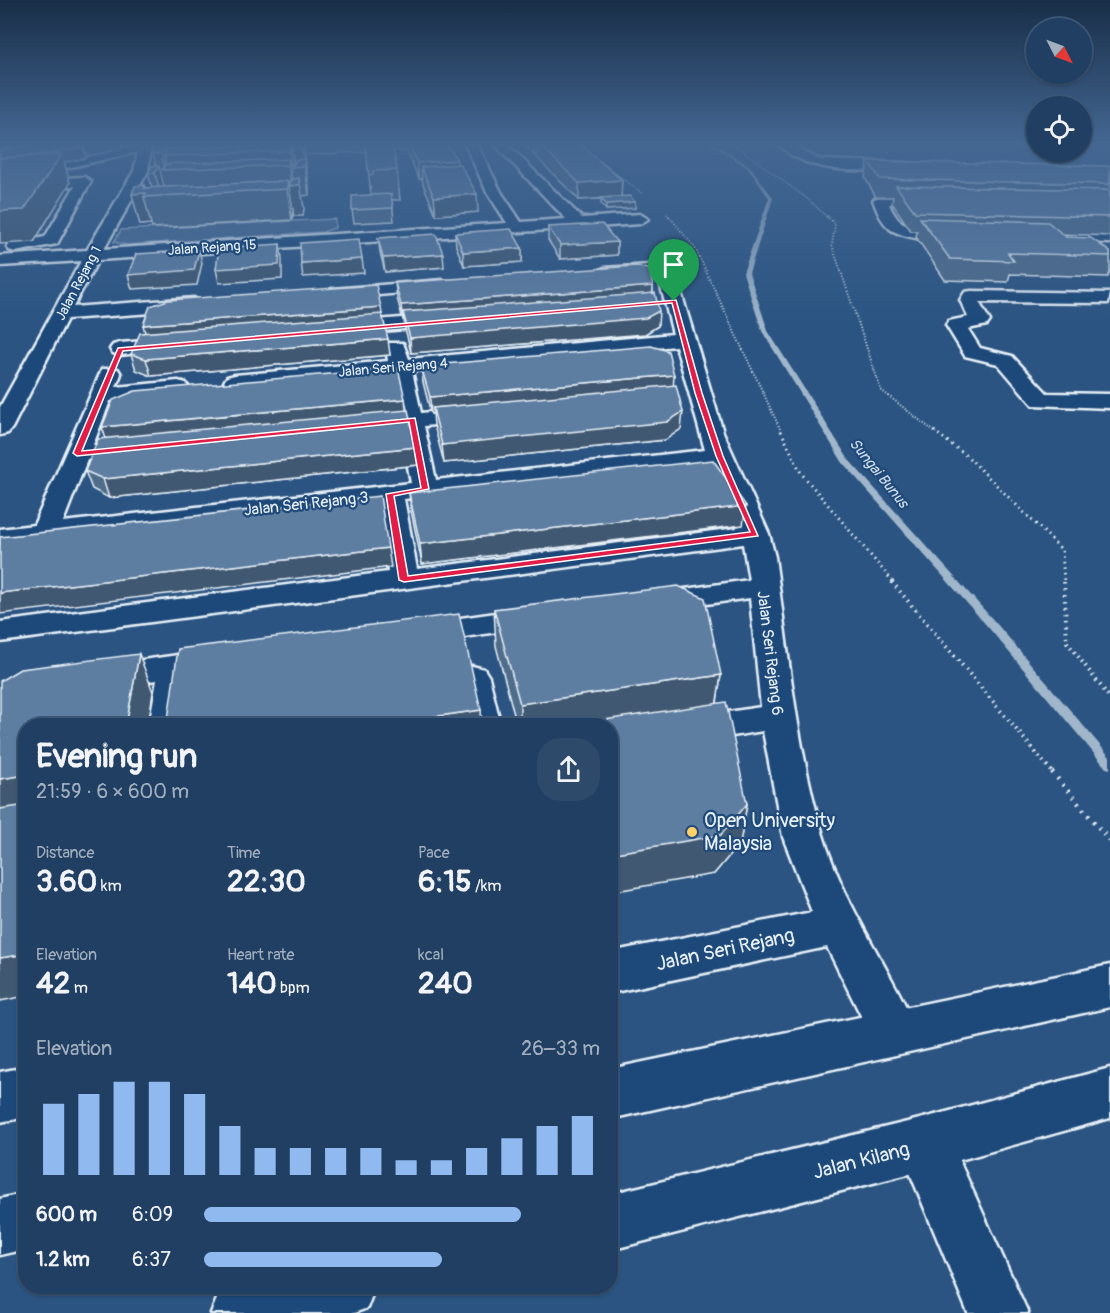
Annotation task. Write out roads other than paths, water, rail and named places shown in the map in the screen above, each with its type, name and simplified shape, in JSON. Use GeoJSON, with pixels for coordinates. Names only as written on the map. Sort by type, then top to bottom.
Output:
{"type":"FeatureCollection","features":[{"type":"Feature","properties":{"kind":"street"},"geometry":{"type":"LineString","coordinates":[[0,248],[39,245],[51,241],[72,203]]}},
{"type":"Feature","properties":{"kind":"street","name":"Jalan Rejang 1"},"geometry":{"type":"LineString","coordinates":[[0,428],[92,255],[122,203]]}},
{"type":"Feature","properties":{"kind":"street"},"geometry":{"type":"LineString","coordinates":[[501,203],[516,226]]}},
{"type":"Feature","properties":{"kind":"street"},"geometry":{"type":"LineString","coordinates":[[559,203],[578,223]]}},
{"type":"Feature","properties":{"kind":"street"},"geometry":{"type":"LineString","coordinates":[[878,203],[898,230],[907,233],[979,235]]}},
{"type":"Feature","properties":{"kind":"street","name":"Jalan Rejang 15"},"geometry":{"type":"LineString","coordinates":[[0,261],[640,219]]}},
{"type":"Feature","properties":{"kind":"street"},"geometry":{"type":"LineString","coordinates":[[1003,236],[1110,238]]}},
{"type":"Feature","properties":{"kind":"street","name":"Jalan Seri Rejang 6"},"geometry":{"type":"LineString","coordinates":[[583,275],[665,269],[698,393],[719,456],[755,534],[761,557],[783,746],[803,837],[838,926],[894,1032]]}},
{"type":"Feature","properties":{"kind":"street"},"geometry":{"type":"LineString","coordinates":[[313,295],[465,284]]}},
{"type":"Feature","properties":{"kind":"street"},"geometry":{"type":"LineString","coordinates":[[383,290],[425,489]]}},
{"type":"Feature","properties":{"kind":"street"},"geometry":{"type":"LineString","coordinates":[[1109,299],[987,294],[971,296],[969,300],[980,321],[956,326],[972,352],[1005,360],[1041,399],[1110,401]]}},
{"type":"Feature","properties":{"kind":"street"},"geometry":{"type":"LineString","coordinates":[[651,303],[674,301]]}},
{"type":"Feature","properties":{"kind":"street"},"geometry":{"type":"LineString","coordinates":[[61,314],[207,303]]}},
{"type":"Feature","properties":{"kind":"street"},"geometry":{"type":"LineString","coordinates":[[45,532],[137,309]]}},
{"type":"Feature","properties":{"kind":"street"},"geometry":{"type":"LineString","coordinates":[[320,331],[473,318]]}},
{"type":"Feature","properties":{"kind":"street","name":"Jalan Seri Rejang 4"},"geometry":{"type":"LineString","coordinates":[[102,395],[684,339]]}},
{"type":"Feature","properties":{"kind":"street"},"geometry":{"type":"LineString","coordinates":[[120,349],[202,342]]}},
{"type":"Feature","properties":{"kind":"street"},"geometry":{"type":"LineString","coordinates":[[674,395],[698,393]]}},
{"type":"Feature","properties":{"kind":"street"},"geometry":{"type":"LineString","coordinates":[[343,427],[496,412]]}},
{"type":"Feature","properties":{"kind":"street"},"geometry":{"type":"LineString","coordinates":[[77,453],[158,445]]}},
{"type":"Feature","properties":{"kind":"street","name":"Jalan Seri Rejang 3"},"geometry":{"type":"LineString","coordinates":[[1,538],[719,456]]}},
{"type":"Feature","properties":{"kind":"street"},"geometry":{"type":"LineString","coordinates":[[390,494],[404,580]]}},
{"type":"Feature","properties":{"kind":"street"},"geometry":{"type":"LineString","coordinates":[[0,632],[755,534]]}},
{"type":"Feature","properties":{"kind":"street"},"geometry":{"type":"LineString","coordinates":[[623,606],[763,587]]}},
{"type":"Feature","properties":{"kind":"street"},"geometry":{"type":"LineString","coordinates":[[389,638],[565,614]]}},
{"type":"Feature","properties":{"kind":"street"},"geometry":{"type":"LineString","coordinates":[[460,628],[481,718]]}},
{"type":"Feature","properties":{"kind":"street"},"geometry":{"type":"LineString","coordinates":[[70,681],[247,657]]}},
{"type":"Feature","properties":{"kind":"street"},"geometry":{"type":"LineString","coordinates":[[168,718],[176,667]]}},
{"type":"Feature","properties":{"kind":"street"},"geometry":{"type":"LineString","coordinates":[[618,742],[779,716]]}},
{"type":"Feature","properties":{"kind":"street","name":"Jalan Seri Rejang"},"geometry":{"type":"LineString","coordinates":[[618,971],[838,926]]}},
{"type":"Feature","properties":{"kind":"street"},"geometry":{"type":"LineString","coordinates":[[618,1092],[1110,986]]}},
{"type":"Feature","properties":{"kind":"street","name":"Jalan Kilang"},"geometry":{"type":"LineString","coordinates":[[618,1220],[924,1144],[1110,1093]]}},
{"type":"Feature","properties":{"kind":"street"},"geometry":{"type":"LineString","coordinates":[[0,1097],[18,1094]]}},
{"type":"Feature","properties":{"kind":"street"},"geometry":{"type":"LineString","coordinates":[[924,1144],[998,1313]]}},
{"type":"Feature","properties":{"kind":"street"},"geometry":{"type":"LineString","coordinates":[[0,1227],[18,1223]]}},
{"type":"Feature","properties":{"kind":"street"},"geometry":{"type":"LineString","coordinates":[[242,1313],[318,1294]]}},
{"type":"Feature","properties":{"kind":"waterway","name":"Sungai Bunus"},"geometry":{"type":"LineString","coordinates":[[769,203],[746,273],[765,331],[846,461],[992,625],[1110,765]]}},
{"type":"Feature","properties":{"kind":"place","name":"Open University Malaysia"},"geometry":{"type":"Point","coordinates":[692,832]}}]}
